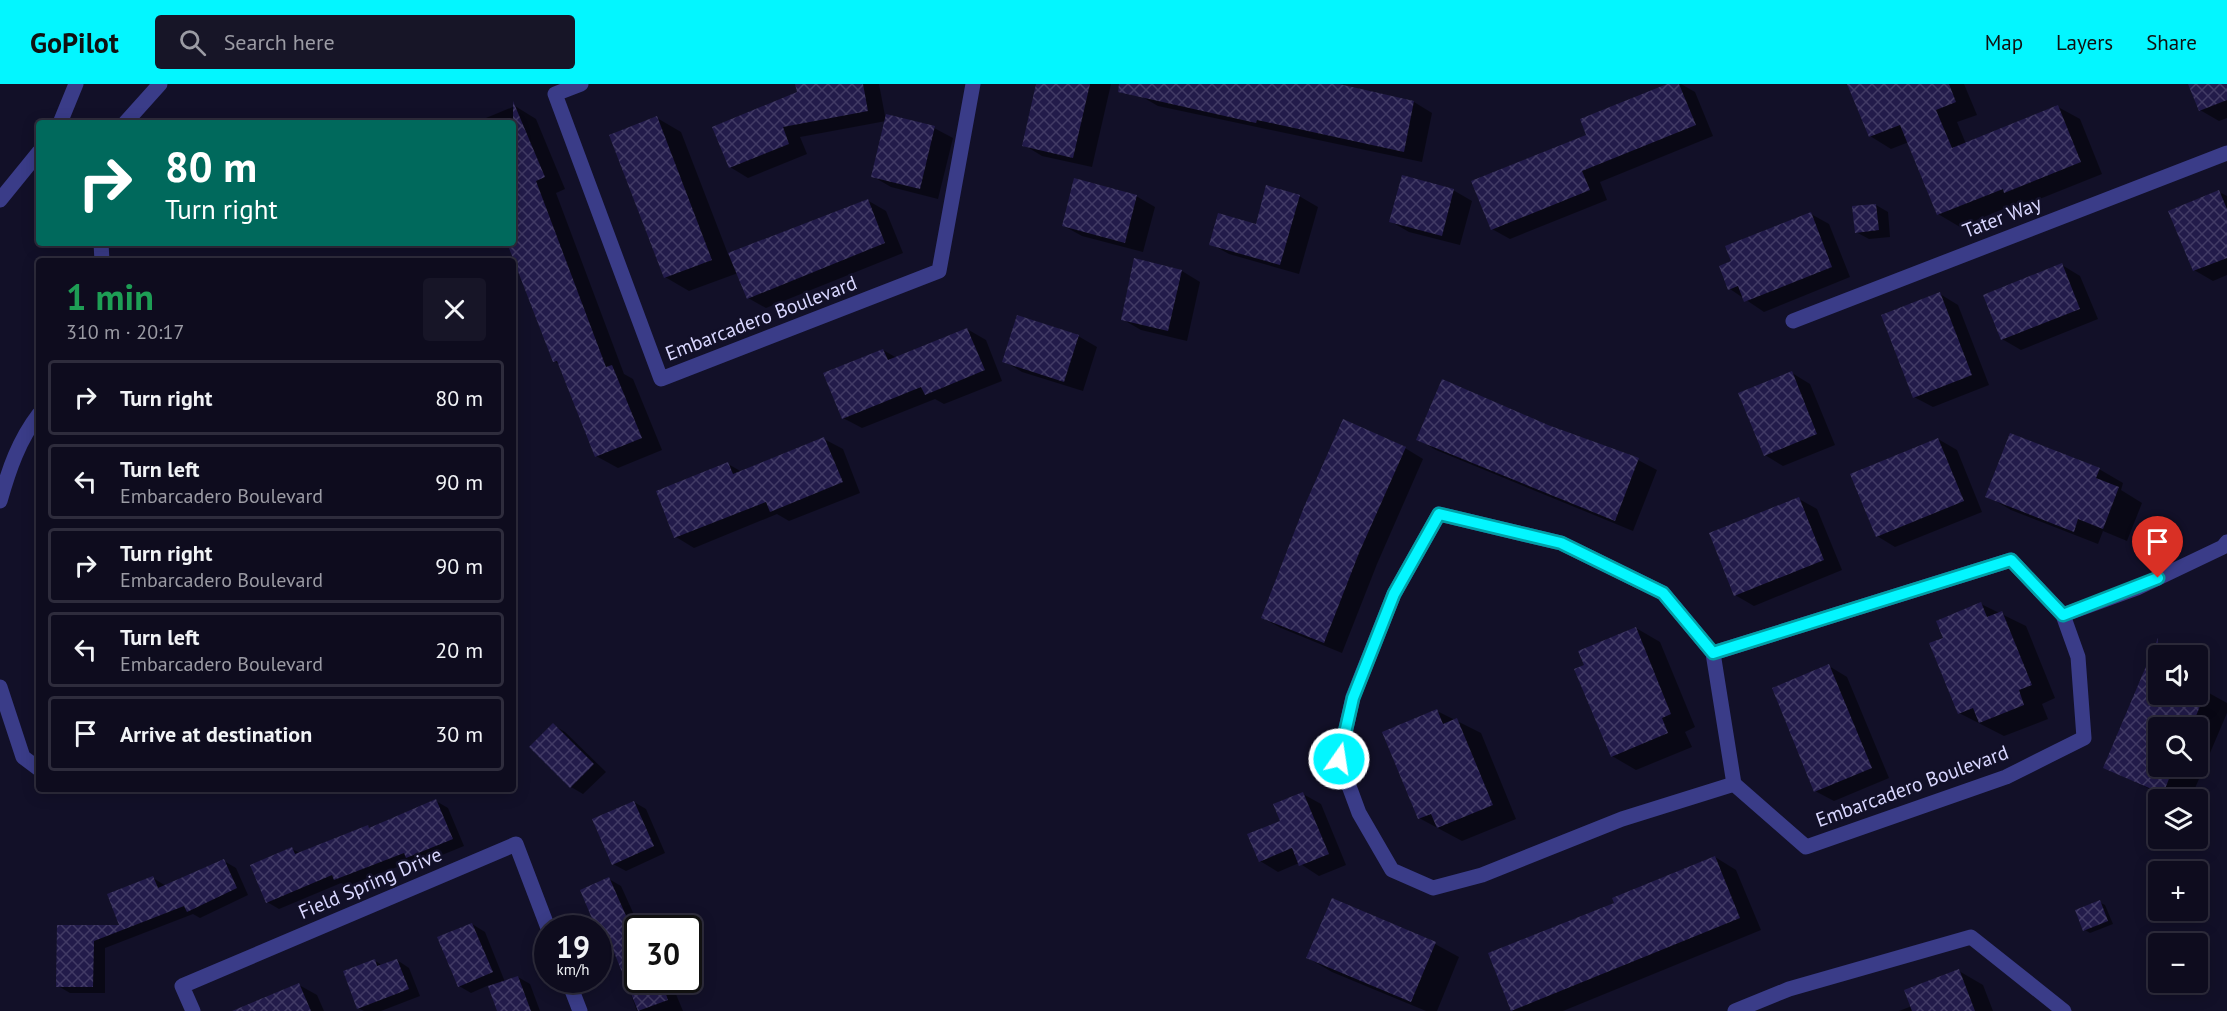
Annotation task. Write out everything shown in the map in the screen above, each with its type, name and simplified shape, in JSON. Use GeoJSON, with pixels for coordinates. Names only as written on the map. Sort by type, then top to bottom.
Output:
{"type":"FeatureCollection","features":[{"type":"Feature","properties":{"kind":"street"},"geometry":{"type":"LineString","coordinates":[[61,120],[76,84]]}},
{"type":"Feature","properties":{"kind":"street"},"geometry":{"type":"LineString","coordinates":[[128,120],[160,84]]}},
{"type":"Feature","properties":{"kind":"street","name":"Embarcadero Boulevard"},"geometry":{"type":"LineString","coordinates":[[581,84],[555,94],[662,379],[939,271],[973,84]]}},
{"type":"Feature","properties":{"kind":"street","name":"Tater Way"},"geometry":{"type":"LineString","coordinates":[[1793,321],[2227,153]]}},
{"type":"Feature","properties":{"kind":"street"},"geometry":{"type":"LineString","coordinates":[[0,200],[36,156]]}},
{"type":"Feature","properties":{"kind":"street"},"geometry":{"type":"LineString","coordinates":[[0,501],[10,465],[25,432],[36,418]]}},
{"type":"Feature","properties":{"kind":"street"},"geometry":{"type":"LineString","coordinates":[[1439,514],[1561,543],[1663,593],[1713,653],[1734,784],[1622,819],[1482,875],[1433,888],[1392,870],[1359,813],[1339,759],[1353,698],[1394,594],[1439,514]]}},
{"type":"Feature","properties":{"kind":"street"},"geometry":{"type":"LineString","coordinates":[[2063,615],[2137,588],[2223,547],[2227,542]]}},
{"type":"Feature","properties":{"kind":"street","name":"Embarcadero Boulevard"},"geometry":{"type":"LineString","coordinates":[[1713,653],[2011,560],[2063,615],[2078,657],[2084,738],[2006,777],[1806,847],[1734,784]]}},
{"type":"Feature","properties":{"kind":"street"},"geometry":{"type":"LineString","coordinates":[[0,687],[23,757],[36,767]]}},
{"type":"Feature","properties":{"kind":"street","name":"Field Spring Drive"},"geometry":{"type":"LineString","coordinates":[[193,1011],[182,986],[516,844],[544,915]]}},
{"type":"Feature","properties":{"kind":"street"},"geometry":{"type":"LineString","coordinates":[[1735,1011],[1789,989],[1971,937],[2064,1011]]}},
{"type":"Feature","properties":{"kind":"street"},"geometry":{"type":"LineString","coordinates":[[2037,990],[2045,1011]]}},
{"type":"Feature","properties":{"kind":"street"},"geometry":{"type":"LineString","coordinates":[[573,993],[580,1011]]}},
{"type":"Feature","properties":{"kind":"building"},"geometry":{"type":"Polygon","coordinates":[[[795,84],[863,84],[868,111],[783,127],[789,144],[729,168],[712,127],[797,92],[795,84]]]}},
{"type":"Feature","properties":{"kind":"building"},"geometry":{"type":"Polygon","coordinates":[[[1036,84],[1090,84],[1073,158],[1022,146],[1036,84]]]}},
{"type":"Feature","properties":{"kind":"building"},"geometry":{"type":"Polygon","coordinates":[[[1119,84],[1339,84],[1414,101],[1404,152],[1257,120],[1256,123],[1118,92],[1119,84]]]}},
{"type":"Feature","properties":{"kind":"building"},"geometry":{"type":"Polygon","coordinates":[[[1667,84],[1679,84],[1696,125],[1582,171],[1590,190],[1491,230],[1471,181],[1586,135],[1580,119],[1667,84]]]}},
{"type":"Feature","properties":{"kind":"building"},"geometry":{"type":"Polygon","coordinates":[[[1847,84],[1949,84],[1956,102],[1936,110],[1952,148],[2058,105],[2081,162],[2004,193],[2003,189],[1937,215],[1900,125],[1869,137],[1847,84]]]}},
{"type":"Feature","properties":{"kind":"building"},"geometry":{"type":"Polygon","coordinates":[[[2188,84],[2227,84],[2227,100],[2199,111],[2188,84]]]}},
{"type":"Feature","properties":{"kind":"building"},"geometry":{"type":"Polygon","coordinates":[[[513,101],[545,177],[536,181],[606,367],[612,365],[642,438],[595,457],[557,361],[553,362],[516,266],[516,258],[513,258],[508,246],[516,246],[516,120],[513,120],[513,101]]]}},
{"type":"Feature","properties":{"kind":"building"},"geometry":{"type":"Polygon","coordinates":[[[886,114],[935,126],[920,189],[871,177],[886,114]]]}},
{"type":"Feature","properties":{"kind":"building"},"geometry":{"type":"Polygon","coordinates":[[[657,116],[712,260],[664,278],[609,135],[657,116]]]}},
{"type":"Feature","properties":{"kind":"building"},"geometry":{"type":"Polygon","coordinates":[[[1402,175],[1454,189],[1442,236],[1389,222],[1402,175]]]}},
{"type":"Feature","properties":{"kind":"building"},"geometry":{"type":"Polygon","coordinates":[[[1074,178],[1137,195],[1125,243],[1062,226],[1074,178]]]}},
{"type":"Feature","properties":{"kind":"building"},"geometry":{"type":"Polygon","coordinates":[[[1266,185],[1300,195],[1280,265],[1209,245],[1218,213],[1256,224],[1266,185]]]}},
{"type":"Feature","properties":{"kind":"building"},"geometry":{"type":"Polygon","coordinates":[[[2219,190],[2227,209],[2227,258],[2193,271],[2168,211],[2219,190]]]}},
{"type":"Feature","properties":{"kind":"building"},"geometry":{"type":"Polygon","coordinates":[[[868,199],[885,243],[747,299],[728,253],[868,199]]]}},
{"type":"Feature","properties":{"kind":"building"},"geometry":{"type":"Polygon","coordinates":[[[1876,204],[1879,230],[1855,233],[1852,206],[1876,204]]]}},
{"type":"Feature","properties":{"kind":"building"},"geometry":{"type":"Polygon","coordinates":[[[1811,212],[1832,267],[1744,302],[1738,286],[1728,290],[1719,266],[1731,261],[1725,246],[1811,212]]]}},
{"type":"Feature","properties":{"kind":"building"},"geometry":{"type":"Polygon","coordinates":[[[1134,258],[1182,270],[1168,331],[1121,320],[1134,258]]]}},
{"type":"Feature","properties":{"kind":"building"},"geometry":{"type":"Polygon","coordinates":[[[2062,263],[2080,309],[2001,340],[1983,295],[2062,263]]]}},
{"type":"Feature","properties":{"kind":"building"},"geometry":{"type":"Polygon","coordinates":[[[1940,292],[1972,375],[1913,398],[1881,315],[1940,292]]]}},
{"type":"Feature","properties":{"kind":"building"},"geometry":{"type":"Polygon","coordinates":[[[1017,315],[1079,335],[1064,382],[1002,362],[1017,315]]]}},
{"type":"Feature","properties":{"kind":"building"},"geometry":{"type":"Polygon","coordinates":[[[967,328],[985,370],[925,395],[921,387],[842,419],[823,373],[883,349],[888,360],[967,328]]]}},
{"type":"Feature","properties":{"kind":"building"},"geometry":{"type":"Polygon","coordinates":[[[1792,371],[1817,434],[1764,456],[1738,393],[1792,371]]]}},
{"type":"Feature","properties":{"kind":"building"},"geometry":{"type":"Polygon","coordinates":[[[1442,379],[1548,425],[1639,458],[1615,521],[1416,440],[1442,379]]]}},
{"type":"Feature","properties":{"kind":"building"},"geometry":{"type":"Polygon","coordinates":[[[1343,419],[1406,447],[1359,553],[1324,643],[1261,618],[1304,507],[1343,419]]]}},
{"type":"Feature","properties":{"kind":"building"},"geometry":{"type":"Polygon","coordinates":[[[2010,433],[2100,468],[2096,478],[2119,487],[2103,529],[2078,519],[2074,532],[1985,497],[2010,433]]]}},
{"type":"Feature","properties":{"kind":"building"},"geometry":{"type":"Polygon","coordinates":[[[824,437],[843,482],[770,512],[766,502],[674,538],[656,491],[728,462],[733,474],[824,437]]]}},
{"type":"Feature","properties":{"kind":"building"},"geometry":{"type":"Polygon","coordinates":[[[1938,438],[1964,501],[1876,537],[1850,474],[1938,438]]]}},
{"type":"Feature","properties":{"kind":"building"},"geometry":{"type":"Polygon","coordinates":[[[1799,497],[1824,560],[1734,596],[1709,533],[1799,497]]]}},
{"type":"Feature","properties":{"kind":"building"},"geometry":{"type":"Polygon","coordinates":[[[1981,602],[1987,617],[2002,611],[2032,685],[2019,690],[2024,705],[1979,723],[1973,708],[1958,714],[1929,643],[1943,638],[1936,621],[1981,602]]]}},
{"type":"Feature","properties":{"kind":"building"},"geometry":{"type":"Polygon","coordinates":[[[1636,627],[1671,714],[1662,718],[1668,733],[1611,757],[1574,669],[1584,665],[1578,651],[1636,627]]]}},
{"type":"Feature","properties":{"kind":"building"},"geometry":{"type":"Polygon","coordinates":[[[2148,662],[2148,705],[2200,705],[2196,717],[2148,717],[2148,777],[2170,777],[2165,789],[2151,789],[2103,768],[2148,662]]]}},
{"type":"Feature","properties":{"kind":"building"},"geometry":{"type":"Polygon","coordinates":[[[1829,664],[1872,768],[1814,792],[1772,688],[1829,664]]]}},
{"type":"Feature","properties":{"kind":"building"},"geometry":{"type":"Polygon","coordinates":[[[1437,709],[1443,724],[1457,718],[1493,805],[1437,828],[1431,814],[1418,819],[1382,732],[1437,709]]]}},
{"type":"Feature","properties":{"kind":"building"},"geometry":{"type":"Polygon","coordinates":[[[553,723],[594,764],[570,788],[529,747],[553,723]]]}},
{"type":"Feature","properties":{"kind":"building"},"geometry":{"type":"Polygon","coordinates":[[[1303,792],[1329,854],[1299,866],[1292,848],[1259,862],[1247,834],[1280,821],[1273,804],[1303,792]]]}},
{"type":"Feature","properties":{"kind":"building"},"geometry":{"type":"Polygon","coordinates":[[[436,799],[453,839],[406,858],[404,853],[334,880],[332,875],[266,903],[250,865],[292,847],[295,854],[368,825],[369,828],[436,799]]]}},
{"type":"Feature","properties":{"kind":"building"},"geometry":{"type":"Polygon","coordinates":[[[634,801],[654,846],[612,865],[592,819],[634,801]]]}},
{"type":"Feature","properties":{"kind":"building"},"geometry":{"type":"Polygon","coordinates":[[[1715,856],[1740,918],[1511,1011],[1488,953],[1614,903],[1612,898],[1715,856]]]}},
{"type":"Feature","properties":{"kind":"building"},"geometry":{"type":"Polygon","coordinates":[[[224,859],[237,888],[187,912],[184,906],[94,941],[93,987],[56,987],[57,925],[119,925],[107,894],[153,876],[158,888],[224,859]]]}},
{"type":"Feature","properties":{"kind":"building"},"geometry":{"type":"Polygon","coordinates":[[[609,877],[626,915],[624,977],[612,947],[612,915],[591,915],[580,890],[609,877]]]}},
{"type":"Feature","properties":{"kind":"building"},"geometry":{"type":"Polygon","coordinates":[[[1332,898],[1436,942],[1411,1002],[1306,958],[1332,898]]]}},
{"type":"Feature","properties":{"kind":"building"},"geometry":{"type":"Polygon","coordinates":[[[2100,900],[2108,921],[2083,931],[2075,910],[2100,900]]]}},
{"type":"Feature","properties":{"kind":"building"},"geometry":{"type":"Polygon","coordinates":[[[472,923],[493,972],[458,987],[437,937],[472,923]]]}},
{"type":"Feature","properties":{"kind":"building"},"geometry":{"type":"Polygon","coordinates":[[[375,959],[377,966],[397,959],[409,989],[357,1009],[343,971],[375,959]]]}},
{"type":"Feature","properties":{"kind":"building"},"geometry":{"type":"Polygon","coordinates":[[[1959,969],[1975,1011],[1912,1011],[1904,990],[1959,969]]]}},
{"type":"Feature","properties":{"kind":"building"},"geometry":{"type":"Polygon","coordinates":[[[518,976],[531,1011],[497,1011],[488,986],[518,976]]]}},
{"type":"Feature","properties":{"kind":"building"},"geometry":{"type":"Polygon","coordinates":[[[299,983],[311,1011],[232,1011],[299,983]]]}},
{"type":"Feature","properties":{"kind":"building"},"geometry":{"type":"Polygon","coordinates":[[[631,993],[666,993],[668,1000],[638,1011],[631,993]]]}},
{"type":"Feature","properties":{"kind":"route"},"geometry":{"type":"LineString","coordinates":[[1339,759],[1353,698],[1394,594],[1439,514],[1561,543],[1663,593],[1713,653],[2011,560],[2063,615],[2158,578]]}}]}
